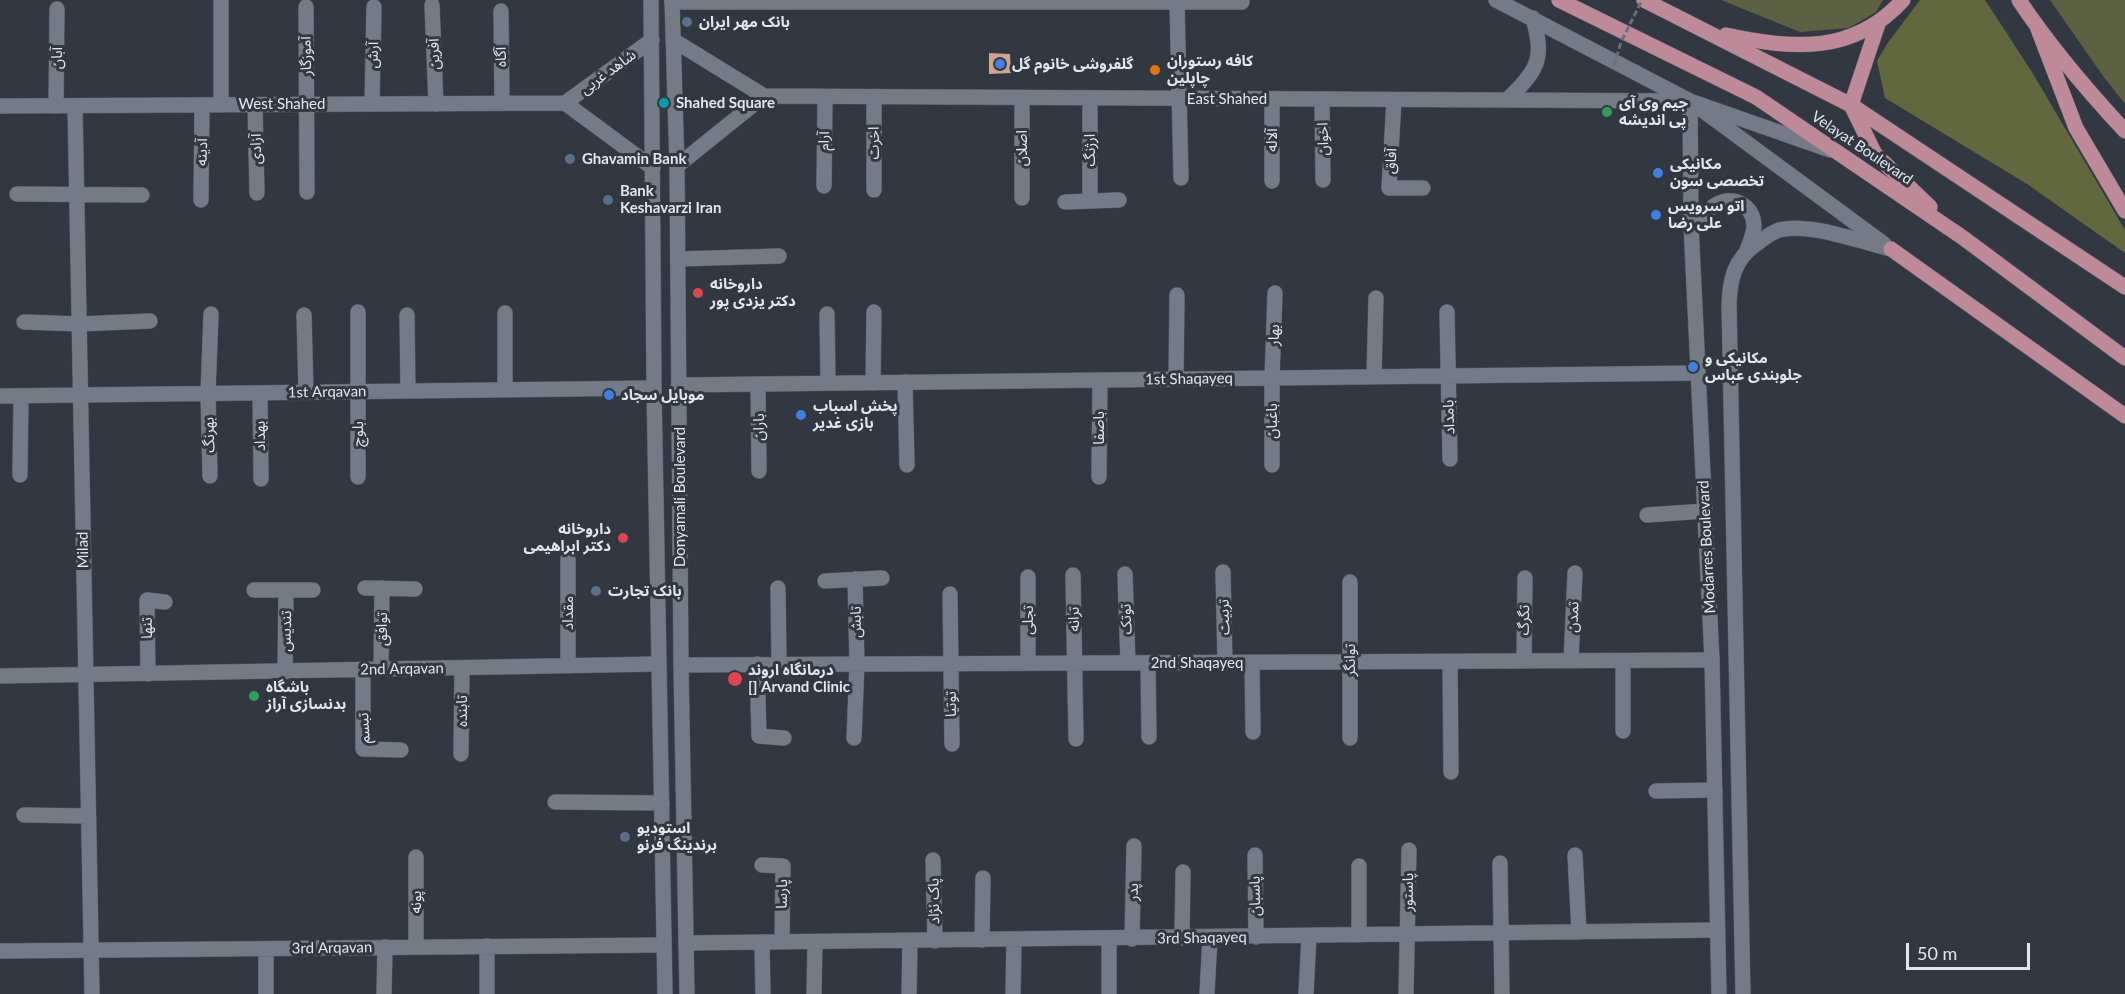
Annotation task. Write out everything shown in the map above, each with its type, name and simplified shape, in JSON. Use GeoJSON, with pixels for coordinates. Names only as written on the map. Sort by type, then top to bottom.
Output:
{"type":"FeatureCollection","features":[{"type":"Feature","properties":{"kind":"main road","name":"Velayat Boulevard"},"geometry":{"type":"LineString","coordinates":[[1559,0],[1756,97],[1962,237],[2125,358]]}},
{"type":"Feature","properties":{"kind":"main road","name":"Velayat Boulevard"},"geometry":{"type":"LineString","coordinates":[[1643,0],[1851,105],[2125,287]]}},
{"type":"Feature","properties":{"kind":"main road"},"geometry":{"type":"LineString","coordinates":[[1706,30],[1760,42],[1828,44],[1850,38],[1878,24],[1903,0]]}},
{"type":"Feature","properties":{"kind":"main road"},"geometry":{"type":"LineString","coordinates":[[2019,0],[2038,29],[2125,131]]}},
{"type":"Feature","properties":{"kind":"main road"},"geometry":{"type":"LineString","coordinates":[[1878,24],[1851,105],[1875,154],[1962,237]]}},
{"type":"Feature","properties":{"kind":"main road"},"geometry":{"type":"LineString","coordinates":[[2038,29],[2076,128],[2125,211]]}},
{"type":"Feature","properties":{"kind":"main road"},"geometry":{"type":"LineString","coordinates":[[1892,249],[2125,416]]}},
{"type":"Feature","properties":{"kind":"street"},"geometry":{"type":"LineString","coordinates":[[221,0],[221,105]]}},
{"type":"Feature","properties":{"kind":"street","name":"Donyamali Boulevard"},"geometry":{"type":"LineString","coordinates":[[651,0],[654,388],[665,994]]}},
{"type":"Feature","properties":{"kind":"street"},"geometry":{"type":"LineString","coordinates":[[1496,0],[1690,101],[1892,249]]}},
{"type":"Feature","properties":{"kind":"street"},"geometry":{"type":"LineString","coordinates":[[672,1],[1242,2]]}},
{"type":"Feature","properties":{"kind":"street","name":"Donyamali Boulevard"},"geometry":{"type":"LineString","coordinates":[[672,1],[677,166],[681,665],[687,994]]}},
{"type":"Feature","properties":{"kind":"street"},"geometry":{"type":"LineString","coordinates":[[1177,2],[1181,178]]}},
{"type":"Feature","properties":{"kind":"street","name":"آفرین"},"geometry":{"type":"LineString","coordinates":[[432,5],[436,104]]}},
{"type":"Feature","properties":{"kind":"street","name":"آموزگار"},"geometry":{"type":"LineString","coordinates":[[306,7],[306,192]]}},
{"type":"Feature","properties":{"kind":"street","name":"آرش"},"geometry":{"type":"LineString","coordinates":[[372,104],[374,7]]}},
{"type":"Feature","properties":{"kind":"street","name":"آبان"},"geometry":{"type":"LineString","coordinates":[[56,106],[57,9]]}},
{"type":"Feature","properties":{"kind":"street","name":"آگاه"},"geometry":{"type":"LineString","coordinates":[[501,11],[502,103]]}},
{"type":"Feature","properties":{"kind":"street"},"geometry":{"type":"LineString","coordinates":[[1507,100],[1529,78],[1538,62],[1539,40],[1533,18]]}},
{"type":"Feature","properties":{"kind":"street","name":"شاهد غربی"},"geometry":{"type":"LineString","coordinates":[[565,103],[652,40]]}},
{"type":"Feature","properties":{"kind":"street"},"geometry":{"type":"LineString","coordinates":[[673,40],[764,96],[677,166]]}},
{"type":"Feature","properties":{"kind":"street","name":"East Shahed"},"geometry":{"type":"LineString","coordinates":[[764,96],[1690,101]]}},
{"type":"Feature","properties":{"kind":"street","name":"آرام"},"geometry":{"type":"LineString","coordinates":[[824,186],[825,97]]}},
{"type":"Feature","properties":{"kind":"street","name":"اخرت"},"geometry":{"type":"LineString","coordinates":[[874,97],[874,190]]}},
{"type":"Feature","properties":{"kind":"street","name":"اصلان"},"geometry":{"type":"LineString","coordinates":[[1022,98],[1022,198]]}},
{"type":"Feature","properties":{"kind":"street","name":"ارژنگ"},"geometry":{"type":"LineString","coordinates":[[1090,98],[1090,201]]}},
{"type":"Feature","properties":{"kind":"street","name":"آلاله"},"geometry":{"type":"LineString","coordinates":[[1272,99],[1272,181]]}},
{"type":"Feature","properties":{"kind":"street","name":"اخوان"},"geometry":{"type":"LineString","coordinates":[[1322,99],[1323,180]]}},
{"type":"Feature","properties":{"kind":"street","name":"آفاق"},"geometry":{"type":"LineString","coordinates":[[1394,100],[1389,188],[1423,188]]}},
{"type":"Feature","properties":{"kind":"street"},"geometry":{"type":"LineString","coordinates":[[1690,101],[1837,152]]}},
{"type":"Feature","properties":{"kind":"street","name":"Modarres Boulevard"},"geometry":{"type":"LineString","coordinates":[[1690,101],[1691,225],[1712,660],[1719,994]]}},
{"type":"Feature","properties":{"kind":"street"},"geometry":{"type":"LineString","coordinates":[[565,103],[653,168]]}},
{"type":"Feature","properties":{"kind":"street","name":"West Shahed"},"geometry":{"type":"LineString","coordinates":[[0,106],[565,103]]}},
{"type":"Feature","properties":{"kind":"street","name":"آدینه"},"geometry":{"type":"LineString","coordinates":[[201,200],[202,105]]}},
{"type":"Feature","properties":{"kind":"street","name":"آزادی"},"geometry":{"type":"LineString","coordinates":[[255,105],[257,193]]}},
{"type":"Feature","properties":{"kind":"street","name":"Milad"},"geometry":{"type":"LineString","coordinates":[[75,106],[92,994]]}},
{"type":"Feature","properties":{"kind":"street"},"geometry":{"type":"LineString","coordinates":[[17,194],[142,195]]}},
{"type":"Feature","properties":{"kind":"street"},"geometry":{"type":"LineString","coordinates":[[1065,202],[1119,200]]}},
{"type":"Feature","properties":{"kind":"street"},"geometry":{"type":"LineString","coordinates":[[1691,225],[1716,204],[1728,200],[1741,203],[1753,216],[1754,230],[1747,250]]}},
{"type":"Feature","properties":{"kind":"street"},"geometry":{"type":"LineString","coordinates":[[1747,250],[1777,231],[1793,228],[1833,234],[1892,249]]}},
{"type":"Feature","properties":{"kind":"street","name":"Modarres Boulevard"},"geometry":{"type":"LineString","coordinates":[[1743,994],[1729,304],[1732,273],[1747,250]]}},
{"type":"Feature","properties":{"kind":"street"},"geometry":{"type":"LineString","coordinates":[[678,259],[779,256]]}},
{"type":"Feature","properties":{"kind":"street","name":"بهار"},"geometry":{"type":"LineString","coordinates":[[1272,378],[1275,293]]}},
{"type":"Feature","properties":{"kind":"street"},"geometry":{"type":"LineString","coordinates":[[1176,379],[1177,295]]}},
{"type":"Feature","properties":{"kind":"street"},"geometry":{"type":"LineString","coordinates":[[1374,376],[1376,298]]}},
{"type":"Feature","properties":{"kind":"street","name":"بلوچ"},"geometry":{"type":"LineString","coordinates":[[358,312],[358,477]]}},
{"type":"Feature","properties":{"kind":"street"},"geometry":{"type":"LineString","coordinates":[[873,383],[874,312]]}},
{"type":"Feature","properties":{"kind":"street","name":"بامداد"},"geometry":{"type":"LineString","coordinates":[[1447,312],[1450,459]]}},
{"type":"Feature","properties":{"kind":"street"},"geometry":{"type":"LineString","coordinates":[[505,313],[505,389]]}},
{"type":"Feature","properties":{"kind":"street"},"geometry":{"type":"LineString","coordinates":[[827,314],[828,384]]}},
{"type":"Feature","properties":{"kind":"street","name":"بهرنگ"},"geometry":{"type":"LineString","coordinates":[[210,476],[208,393],[211,315]]}},
{"type":"Feature","properties":{"kind":"street"},"geometry":{"type":"LineString","coordinates":[[304,315],[306,392]]}},
{"type":"Feature","properties":{"kind":"street"},"geometry":{"type":"LineString","coordinates":[[407,315],[408,391]]}},
{"type":"Feature","properties":{"kind":"street"},"geometry":{"type":"LineString","coordinates":[[24,322],[79,324],[150,321]]}},
{"type":"Feature","properties":{"kind":"street","name":"1st Shaqayeq"},"geometry":{"type":"LineString","coordinates":[[679,385],[1698,373]]}},
{"type":"Feature","properties":{"kind":"street","name":"باغبان"},"geometry":{"type":"LineString","coordinates":[[1272,378],[1272,465]]}},
{"type":"Feature","properties":{"kind":"street","name":"باصفا"},"geometry":{"type":"LineString","coordinates":[[1099,477],[1100,380]]}},
{"type":"Feature","properties":{"kind":"street"},"geometry":{"type":"LineString","coordinates":[[905,382],[907,465]]}},
{"type":"Feature","properties":{"kind":"street","name":"باران"},"geometry":{"type":"LineString","coordinates":[[758,384],[759,471]]}},
{"type":"Feature","properties":{"kind":"street","name":"1st Arqavan"},"geometry":{"type":"LineString","coordinates":[[0,396],[654,388]]}},
{"type":"Feature","properties":{"kind":"street","name":"بهداد"},"geometry":{"type":"LineString","coordinates":[[260,393],[261,479]]}},
{"type":"Feature","properties":{"kind":"street"},"geometry":{"type":"LineString","coordinates":[[20,475],[21,396]]}},
{"type":"Feature","properties":{"kind":"street"},"geometry":{"type":"LineString","coordinates":[[1647,515],[1705,511]]}},
{"type":"Feature","properties":{"kind":"street","name":"مقداد"},"geometry":{"type":"LineString","coordinates":[[568,559],[568,666]]}},
{"type":"Feature","properties":{"kind":"street","name":"تربیت"},"geometry":{"type":"LineString","coordinates":[[1223,572],[1225,662]]}},
{"type":"Feature","properties":{"kind":"street","name":"تمدن"},"geometry":{"type":"LineString","coordinates":[[1571,661],[1575,573]]}},
{"type":"Feature","properties":{"kind":"street","name":"توتک"},"geometry":{"type":"LineString","coordinates":[[1125,574],[1128,663]]}},
{"type":"Feature","properties":{"kind":"street","name":"ترانه"},"geometry":{"type":"LineString","coordinates":[[1073,575],[1076,740]]}},
{"type":"Feature","properties":{"kind":"street","name":"تجلی"},"geometry":{"type":"LineString","coordinates":[[1028,577],[1028,663]]}},
{"type":"Feature","properties":{"kind":"street"},"geometry":{"type":"LineString","coordinates":[[825,581],[882,578]]}},
{"type":"Feature","properties":{"kind":"street","name":"تگرگ"},"geometry":{"type":"LineString","coordinates":[[1524,661],[1525,578]]}},
{"type":"Feature","properties":{"kind":"street","name":"تابش"},"geometry":{"type":"LineString","coordinates":[[854,738],[857,664],[855,579]]}},
{"type":"Feature","properties":{"kind":"street","name":"توانگر"},"geometry":{"type":"LineString","coordinates":[[1350,582],[1350,738]]}},
{"type":"Feature","properties":{"kind":"street"},"geometry":{"type":"LineString","coordinates":[[365,588],[415,589]]}},
{"type":"Feature","properties":{"kind":"street","name":"توافق"},"geometry":{"type":"LineString","coordinates":[[381,669],[382,588]]}},
{"type":"Feature","properties":{"kind":"street"},"geometry":{"type":"LineString","coordinates":[[778,588],[779,664]]}},
{"type":"Feature","properties":{"kind":"street"},"geometry":{"type":"LineString","coordinates":[[254,590],[313,590]]}},
{"type":"Feature","properties":{"kind":"street","name":"تندیس"},"geometry":{"type":"LineString","coordinates":[[285,672],[286,590]]}},
{"type":"Feature","properties":{"kind":"street","name":"توتیا"},"geometry":{"type":"LineString","coordinates":[[950,594],[952,744]]}},
{"type":"Feature","properties":{"kind":"street","name":"تنها"},"geometry":{"type":"LineString","coordinates":[[148,674],[147,600],[165,602]]}},
{"type":"Feature","properties":{"kind":"street","name":"2nd Shaqayeq"},"geometry":{"type":"LineString","coordinates":[[681,665],[1712,660]]}},
{"type":"Feature","properties":{"kind":"street"},"geometry":{"type":"LineString","coordinates":[[1623,661],[1623,731]]}},
{"type":"Feature","properties":{"kind":"street"},"geometry":{"type":"LineString","coordinates":[[1252,662],[1253,732]]}},
{"type":"Feature","properties":{"kind":"street"},"geometry":{"type":"LineString","coordinates":[[1450,662],[1451,772]]}},
{"type":"Feature","properties":{"kind":"street"},"geometry":{"type":"LineString","coordinates":[[1148,663],[1149,737]]}},
{"type":"Feature","properties":{"kind":"street","name":"2nd Arqavan"},"geometry":{"type":"LineString","coordinates":[[0,676],[659,664]]}},
{"type":"Feature","properties":{"kind":"street"},"geometry":{"type":"LineString","coordinates":[[757,664],[759,736],[784,738]]}},
{"type":"Feature","properties":{"kind":"street","name":"تابنده"},"geometry":{"type":"LineString","coordinates":[[461,754],[462,668]]}},
{"type":"Feature","properties":{"kind":"street","name":"تبسم"},"geometry":{"type":"LineString","coordinates":[[363,670],[363,749],[401,750]]}},
{"type":"Feature","properties":{"kind":"street"},"geometry":{"type":"LineString","coordinates":[[1656,791],[1715,790]]}},
{"type":"Feature","properties":{"kind":"street"},"geometry":{"type":"LineString","coordinates":[[555,802],[662,803]]}},
{"type":"Feature","properties":{"kind":"street"},"geometry":{"type":"LineString","coordinates":[[24,815],[88,816]]}},
{"type":"Feature","properties":{"kind":"street","name":"پدر"},"geometry":{"type":"LineString","coordinates":[[1132,939],[1134,846]]}},
{"type":"Feature","properties":{"kind":"street","name":"پاستور"},"geometry":{"type":"LineString","coordinates":[[1406,994],[1409,850]]}},
{"type":"Feature","properties":{"kind":"street","name":"پاسبان"},"geometry":{"type":"LineString","coordinates":[[1255,855],[1256,937]]}},
{"type":"Feature","properties":{"kind":"street"},"geometry":{"type":"LineString","coordinates":[[1575,855],[1579,932]]}},
{"type":"Feature","properties":{"kind":"street","name":"پونه"},"geometry":{"type":"LineString","coordinates":[[416,857],[416,947]]}},
{"type":"Feature","properties":{"kind":"street","name":"پاک نژاد"},"geometry":{"type":"LineString","coordinates":[[933,860],[935,941]]}},
{"type":"Feature","properties":{"kind":"street"},"geometry":{"type":"LineString","coordinates":[[1500,863],[1502,994]]}},
{"type":"Feature","properties":{"kind":"street","name":"پارسا"},"geometry":{"type":"LineString","coordinates":[[762,865],[783,866],[782,942]]}},
{"type":"Feature","properties":{"kind":"street"},"geometry":{"type":"LineString","coordinates":[[1359,866],[1359,935]]}},
{"type":"Feature","properties":{"kind":"street"},"geometry":{"type":"LineString","coordinates":[[1182,938],[1183,872]]}},
{"type":"Feature","properties":{"kind":"street"},"geometry":{"type":"LineString","coordinates":[[982,940],[983,878]]}},
{"type":"Feature","properties":{"kind":"street","name":"3rd Shaqayeq"},"geometry":{"type":"LineString","coordinates":[[686,943],[1718,930]]}},
{"type":"Feature","properties":{"kind":"street"},"geometry":{"type":"LineString","coordinates":[[1306,994],[1309,936]]}},
{"type":"Feature","properties":{"kind":"street"},"geometry":{"type":"LineString","coordinates":[[1207,994],[1210,937]]}},
{"type":"Feature","properties":{"kind":"street"},"geometry":{"type":"LineString","coordinates":[[1109,939],[1109,994]]}},
{"type":"Feature","properties":{"kind":"street"},"geometry":{"type":"LineString","coordinates":[[1012,994],[1014,940]]}},
{"type":"Feature","properties":{"kind":"street"},"geometry":{"type":"LineString","coordinates":[[909,994],[910,941]]}},
{"type":"Feature","properties":{"kind":"street"},"geometry":{"type":"LineString","coordinates":[[814,942],[814,994]]}},
{"type":"Feature","properties":{"kind":"street"},"geometry":{"type":"LineString","coordinates":[[762,943],[763,994]]}},
{"type":"Feature","properties":{"kind":"street","name":"3rd Arqavan"},"geometry":{"type":"LineString","coordinates":[[0,951],[664,945]]}},
{"type":"Feature","properties":{"kind":"street"},"geometry":{"type":"LineString","coordinates":[[487,946],[487,994]]}},
{"type":"Feature","properties":{"kind":"street"},"geometry":{"type":"LineString","coordinates":[[384,994],[385,947]]}},
{"type":"Feature","properties":{"kind":"street"},"geometry":{"type":"LineString","coordinates":[[266,948],[266,994]]}},
{"type":"Feature","properties":{"kind":"path"},"geometry":{"type":"LineString","coordinates":[[1614,66],[1621,42],[1643,0]]}},
{"type":"Feature","properties":{"kind":"green space"},"geometry":{"type":"Polygon","coordinates":[[[1721,0],[1883,0],[1876,12],[1849,28],[1800,32],[1721,0]]]}},
{"type":"Feature","properties":{"kind":"green space"},"geometry":{"type":"Polygon","coordinates":[[[1920,0],[1985,0],[2032,72],[2125,230],[2125,253],[2027,184],[1885,98],[1877,61],[1920,0]]]}},
{"type":"Feature","properties":{"kind":"green space"},"geometry":{"type":"Polygon","coordinates":[[[2050,0],[2125,0],[2125,104],[2103,76],[2050,0]]]}},
{"type":"Feature","properties":{"kind":"building","name":"گلفروشی خانوم گل"},"geometry":{"type":"Polygon","coordinates":[[[989,53],[1010,54],[1011,73],[989,74],[989,53]]]}},
{"type":"Feature","properties":{"kind":"place","name":"بانک مهر ایران"},"geometry":{"type":"Point","coordinates":[687,22]}},
{"type":"Feature","properties":{"kind":"place","name":"گلفروشی خانوم گل"},"geometry":{"type":"Point","coordinates":[1000,64]}},
{"type":"Feature","properties":{"kind":"place","name":"کافه رستوران چاپلین"},"geometry":{"type":"Point","coordinates":[1155,70]}},
{"type":"Feature","properties":{"kind":"place","name":"Shahed Square"},"geometry":{"type":"Point","coordinates":[664,103]}},
{"type":"Feature","properties":{"kind":"place","name":"جیم وی آی پی اندیشه"},"geometry":{"type":"Point","coordinates":[1607,112]}},
{"type":"Feature","properties":{"kind":"place","name":"Ghavamin Bank"},"geometry":{"type":"Point","coordinates":[570,159]}},
{"type":"Feature","properties":{"kind":"place","name":"مکانیکی تخصصی سون"},"geometry":{"type":"Point","coordinates":[1658,173]}},
{"type":"Feature","properties":{"kind":"place","name":"Bank Keshavarzi Iran"},"geometry":{"type":"Point","coordinates":[608,200]}},
{"type":"Feature","properties":{"kind":"place","name":"اتو سرویس علی رضا"},"geometry":{"type":"Point","coordinates":[1656,215]}},
{"type":"Feature","properties":{"kind":"place","name":"داروخانه دکتر یزدی پور"},"geometry":{"type":"Point","coordinates":[698,293]}},
{"type":"Feature","properties":{"kind":"place","name":"مکانیکی و جلوبندی عباس"},"geometry":{"type":"Point","coordinates":[1693,367]}},
{"type":"Feature","properties":{"kind":"place","name":"موبایل سجاد"},"geometry":{"type":"Point","coordinates":[609,395]}},
{"type":"Feature","properties":{"kind":"place","name":"پخش اسباب بازی غدیر"},"geometry":{"type":"Point","coordinates":[801,415]}},
{"type":"Feature","properties":{"kind":"place","name":"داروخانه دکتر ابراهیمی"},"geometry":{"type":"Point","coordinates":[623,538]}},
{"type":"Feature","properties":{"kind":"place","name":"بانک تجارت"},"geometry":{"type":"Point","coordinates":[596,591]}},
{"type":"Feature","properties":{"kind":"place","name":"درمانگاه اروند [] Arvand Clinic"},"geometry":{"type":"Point","coordinates":[735,679]}},
{"type":"Feature","properties":{"kind":"place","name":"باشگاه بدنسازی آراز"},"geometry":{"type":"Point","coordinates":[254,696]}},
{"type":"Feature","properties":{"kind":"place","name":"استودیو برندینگ فرنو"},"geometry":{"type":"Point","coordinates":[625,837]}}]}
